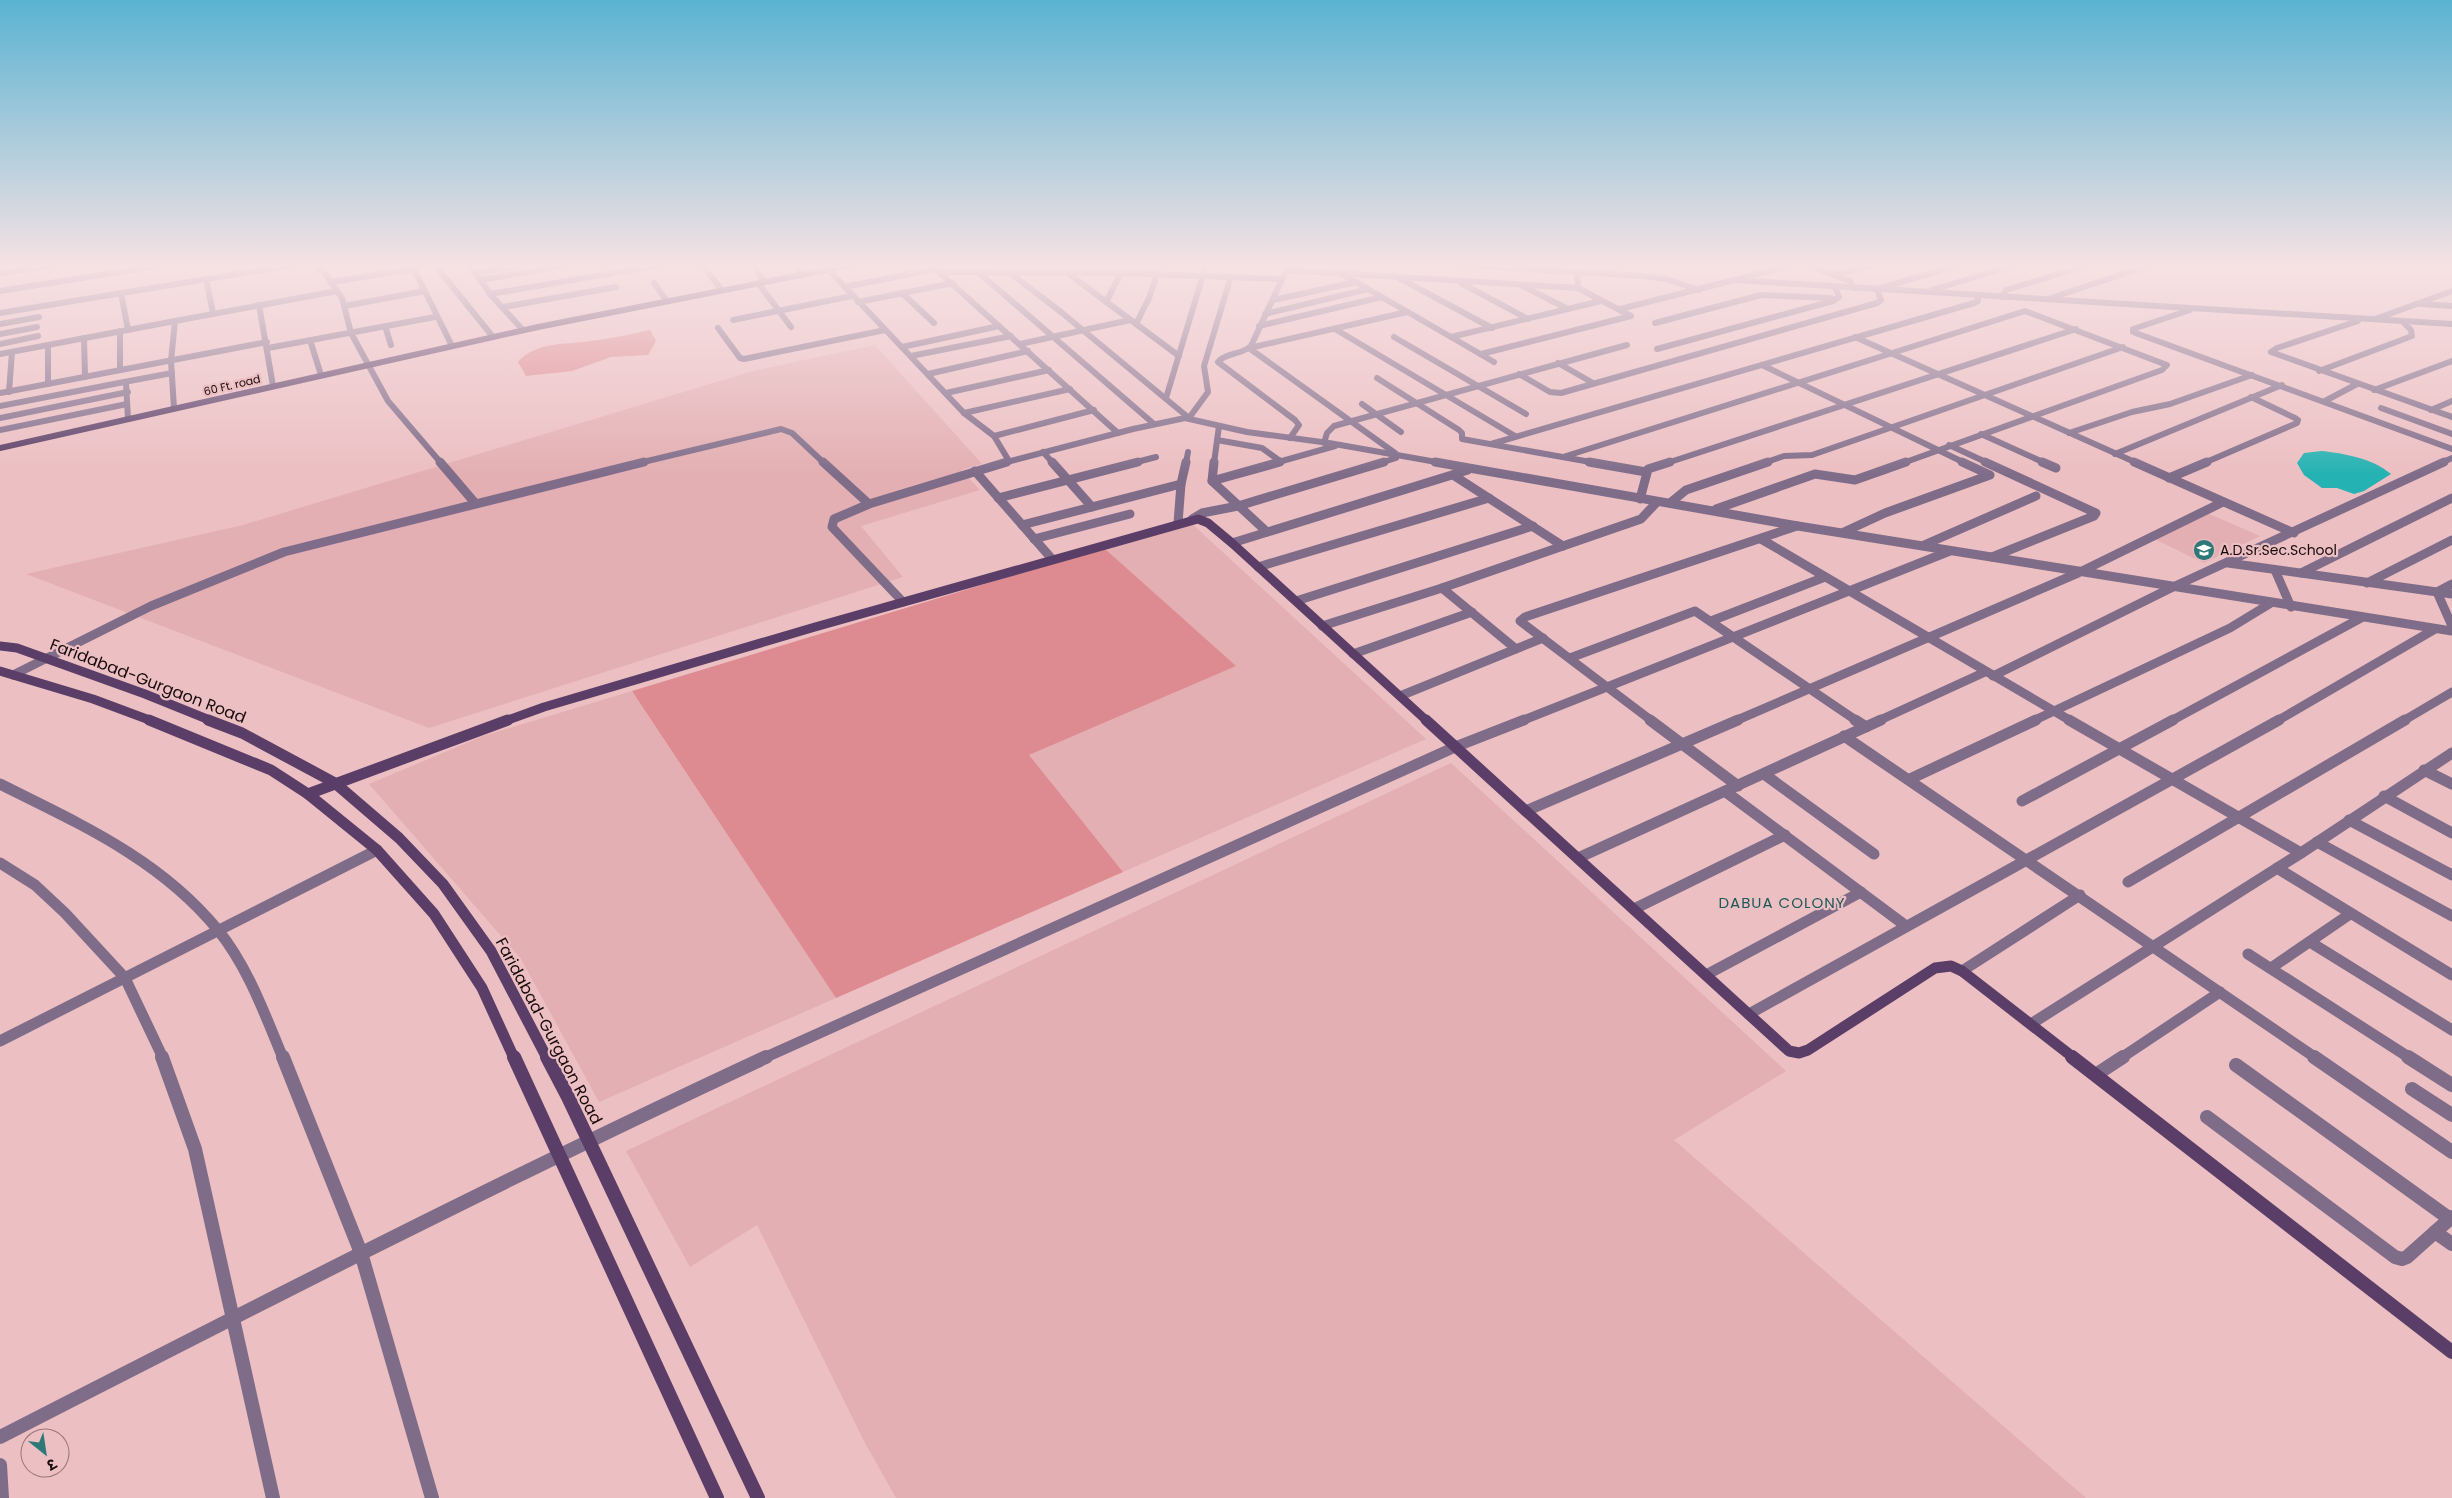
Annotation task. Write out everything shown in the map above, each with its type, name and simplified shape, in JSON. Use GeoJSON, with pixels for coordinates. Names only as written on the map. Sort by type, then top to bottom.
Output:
{"type":"FeatureCollection","features":[{"type":"Feature","properties":{"kind":"street"},"geometry":{"type":"LineString","coordinates":[[0,354],[100,335]]}},
{"type":"Feature","properties":{"kind":"street"},"geometry":{"type":"LineString","coordinates":[[120,335],[120,370]]}},
{"type":"Feature","properties":{"kind":"street"},"geometry":{"type":"LineString","coordinates":[[174,335],[171,361],[174,408]]}},
{"type":"Feature","properties":{"kind":"street"},"geometry":{"type":"LineString","coordinates":[[266,335],[273,386]]}},
{"type":"Feature","properties":{"kind":"street"},"geometry":{"type":"LineString","coordinates":[[0,393],[171,361],[340,335]]}},
{"type":"Feature","properties":{"kind":"street"},"geometry":{"type":"LineString","coordinates":[[352,335],[367,365],[392,406],[476,503]]}},
{"type":"Feature","properties":{"kind":"street"},"geometry":{"type":"LineString","coordinates":[[388,335],[391,345]]}},
{"type":"Feature","properties":{"kind":"street"},"geometry":{"type":"LineString","coordinates":[[445,335],[452,346]]}},
{"type":"Feature","properties":{"kind":"street","name":"60 Ft. road"},"geometry":{"type":"LineString","coordinates":[[0,448],[502,335]]}},
{"type":"Feature","properties":{"kind":"street"},"geometry":{"type":"LineString","coordinates":[[723,335],[740,358],[744,359],[861,335]]}},
{"type":"Feature","properties":{"kind":"street"},"geometry":{"type":"LineString","coordinates":[[890,335],[964,413],[994,436],[1009,461]]}},
{"type":"Feature","properties":{"kind":"street"},"geometry":{"type":"LineString","coordinates":[[902,348],[960,335]]}},
{"type":"Feature","properties":{"kind":"street"},"geometry":{"type":"LineString","coordinates":[[1051,335],[1154,424]]}},
{"type":"Feature","properties":{"kind":"street"},"geometry":{"type":"LineString","coordinates":[[1020,344],[1062,335]]}},
{"type":"Feature","properties":{"kind":"street"},"geometry":{"type":"LineString","coordinates":[[1090,335],[1189,418]]}},
{"type":"Feature","properties":{"kind":"street"},"geometry":{"type":"LineString","coordinates":[[1150,335],[1178,356]]}},
{"type":"Feature","properties":{"kind":"street"},"geometry":{"type":"LineString","coordinates":[[1166,398],[1185,335]]}},
{"type":"Feature","properties":{"kind":"street"},"geometry":{"type":"LineString","coordinates":[[1189,418],[1208,392],[1204,377],[1204,366],[1213,335]]}},
{"type":"Feature","properties":{"kind":"street"},"geometry":{"type":"LineString","coordinates":[[1249,348],[1255,335]]}},
{"type":"Feature","properties":{"kind":"street"},"geometry":{"type":"LineString","coordinates":[[1290,438],[1299,425],[1295,420],[1218,364],[1222,356],[1308,335]]}},
{"type":"Feature","properties":{"kind":"street"},"geometry":{"type":"LineString","coordinates":[[1345,335],[1515,436]]}},
{"type":"Feature","properties":{"kind":"street"},"geometry":{"type":"LineString","coordinates":[[1447,335],[1494,362]]}},
{"type":"Feature","properties":{"kind":"street"},"geometry":{"type":"LineString","coordinates":[[1451,337],[1461,335]]}},
{"type":"Feature","properties":{"kind":"street"},"geometry":{"type":"LineString","coordinates":[[1481,354],[1556,335]]}},
{"type":"Feature","properties":{"kind":"street"},"geometry":{"type":"LineString","coordinates":[[1656,349],[1706,335]]}},
{"type":"Feature","properties":{"kind":"street"},"geometry":{"type":"LineString","coordinates":[[1519,374],[1552,393],[1764,335]]}},
{"type":"Feature","properties":{"kind":"street"},"geometry":{"type":"LineString","coordinates":[[1491,444],[1862,335]]}},
{"type":"Feature","properties":{"kind":"street"},"geometry":{"type":"LineString","coordinates":[[1564,457],[1952,335]]}},
{"type":"Feature","properties":{"kind":"street"},"geometry":{"type":"LineString","coordinates":[[1640,499],[1646,472],[1653,467],[2059,335]]}},
{"type":"Feature","properties":{"kind":"street"},"geometry":{"type":"LineString","coordinates":[[1713,510],[1815,474],[1823,473],[1842,481],[1850,481],[2162,370],[2167,365],[2092,335]]}},
{"type":"Feature","properties":{"kind":"street"},"geometry":{"type":"LineString","coordinates":[[2141,335],[2282,385],[2452,449]]}},
{"type":"Feature","properties":{"kind":"street"},"geometry":{"type":"LineString","coordinates":[[2318,335],[2277,348],[2271,352],[2452,417]]}},
{"type":"Feature","properties":{"kind":"street"},"geometry":{"type":"LineString","coordinates":[[2320,371],[2412,335]]}},
{"type":"Feature","properties":{"kind":"street"},"geometry":{"type":"LineString","coordinates":[[0,344],[38,336]]}},
{"type":"Feature","properties":{"kind":"street"},"geometry":{"type":"LineString","coordinates":[[911,356],[1011,336],[1118,433]]}},
{"type":"Feature","properties":{"kind":"street"},"geometry":{"type":"LineString","coordinates":[[1394,337],[1526,414]]}},
{"type":"Feature","properties":{"kind":"street"},"geometry":{"type":"LineString","coordinates":[[1855,337],[2294,533]]}},
{"type":"Feature","properties":{"kind":"street"},"geometry":{"type":"LineString","coordinates":[[84,338],[85,377]]}},
{"type":"Feature","properties":{"kind":"street"},"geometry":{"type":"LineString","coordinates":[[310,340],[321,375]]}},
{"type":"Feature","properties":{"kind":"street"},"geometry":{"type":"LineString","coordinates":[[48,345],[48,384]]}},
{"type":"Feature","properties":{"kind":"street"},"geometry":{"type":"LineString","coordinates":[[1324,443],[1332,428],[1477,385],[1627,345]]}},
{"type":"Feature","properties":{"kind":"street"},"geometry":{"type":"LineString","coordinates":[[1670,503],[1686,490],[1784,456],[1812,455],[2124,347]]}},
{"type":"Feature","properties":{"kind":"street"},"geometry":{"type":"LineString","coordinates":[[1249,348],[1397,455]]}},
{"type":"Feature","properties":{"kind":"street"},"geometry":{"type":"LineString","coordinates":[[928,374],[1028,351]]}},
{"type":"Feature","properties":{"kind":"street"},"geometry":{"type":"LineString","coordinates":[[9,392],[12,352]]}},
{"type":"Feature","properties":{"kind":"street"},"geometry":{"type":"LineString","coordinates":[[2374,390],[2452,361]]}},
{"type":"Feature","properties":{"kind":"street"},"geometry":{"type":"LineString","coordinates":[[1558,363],[1593,383]]}},
{"type":"Feature","properties":{"kind":"street"},"geometry":{"type":"LineString","coordinates":[[1762,365],[1940,448],[1990,475],[1885,513],[1844,532]]}},
{"type":"Feature","properties":{"kind":"street"},"geometry":{"type":"LineString","coordinates":[[946,393],[1048,370]]}},
{"type":"Feature","properties":{"kind":"street"},"geometry":{"type":"LineString","coordinates":[[0,406],[172,373]]}},
{"type":"Feature","properties":{"kind":"street"},"geometry":{"type":"LineString","coordinates":[[2068,433],[2132,412],[2170,404],[2252,375]]}},
{"type":"Feature","properties":{"kind":"street"},"geometry":{"type":"LineString","coordinates":[[1377,378],[1418,402],[1461,431],[1462,439],[1646,472]]}},
{"type":"Feature","properties":{"kind":"street"},"geometry":{"type":"LineString","coordinates":[[124,382],[128,392],[128,419]]}},
{"type":"Feature","properties":{"kind":"street"},"geometry":{"type":"LineString","coordinates":[[2324,401],[2357,384]]}},
{"type":"Feature","properties":{"kind":"street"},"geometry":{"type":"LineString","coordinates":[[2115,454],[2282,385]]}},
{"type":"Feature","properties":{"kind":"street"},"geometry":{"type":"LineString","coordinates":[[964,413],[1070,389]]}},
{"type":"Feature","properties":{"kind":"street"},"geometry":{"type":"LineString","coordinates":[[0,418],[128,392]]}},
{"type":"Feature","properties":{"kind":"street"},"geometry":{"type":"LineString","coordinates":[[2169,478],[2297,423],[2298,420],[2295,418],[2251,397]]}},
{"type":"Feature","properties":{"kind":"street"},"geometry":{"type":"LineString","coordinates":[[2365,416],[2400,399]]}},
{"type":"Feature","properties":{"kind":"street"},"geometry":{"type":"LineString","coordinates":[[2431,410],[2452,402]]}},
{"type":"Feature","properties":{"kind":"street"},"geometry":{"type":"LineString","coordinates":[[0,430],[127,404]]}},
{"type":"Feature","properties":{"kind":"street"},"geometry":{"type":"LineString","coordinates":[[1362,404],[1401,432]]}},
{"type":"Feature","properties":{"kind":"street"},"geometry":{"type":"LineString","coordinates":[[2381,408],[2452,434]]}},
{"type":"Feature","properties":{"kind":"street"},"geometry":{"type":"LineString","coordinates":[[994,436],[1094,410]]}},
{"type":"Feature","properties":{"kind":"street"},"geometry":{"type":"LineString","coordinates":[[903,602],[832,527],[834,519],[869,504],[1009,461],[1154,424],[1189,418],[1219,426],[1397,455],[1468,470],[1713,510],[1798,526],[1844,532],[2078,573],[2452,631]]}},
{"type":"Feature","properties":{"kind":"street"},"geometry":{"type":"LineString","coordinates":[[1212,481],[1219,426]]}},
{"type":"Feature","properties":{"kind":"street"},"geometry":{"type":"LineString","coordinates":[[13,675],[151,606],[269,557],[476,503],[781,430],[792,433],[869,504]]}},
{"type":"Feature","properties":{"kind":"street"},"geometry":{"type":"LineString","coordinates":[[1981,434],[2056,468]]}},
{"type":"Feature","properties":{"kind":"street"},"geometry":{"type":"LineString","coordinates":[[1216,440],[1262,448],[1280,461]]}},
{"type":"Feature","properties":{"kind":"street"},"geometry":{"type":"LineString","coordinates":[[1212,481],[1338,445]]}},
{"type":"Feature","properties":{"kind":"street"},"geometry":{"type":"LineString","coordinates":[[1949,445],[2096,513],[2094,516],[1991,558]]}},
{"type":"Feature","properties":{"kind":"street"},"geometry":{"type":"LineString","coordinates":[[1044,452],[1092,507]]}},
{"type":"Feature","properties":{"kind":"street"},"geometry":{"type":"LineString","coordinates":[[1178,523],[1181,484],[1188,452]]}},
{"type":"Feature","properties":{"kind":"street"},"geometry":{"type":"LineString","coordinates":[[308,794],[419,751],[544,707],[1192,519],[1208,512],[1238,506],[1397,455]]}},
{"type":"Feature","properties":{"kind":"street"},"geometry":{"type":"LineString","coordinates":[[998,498],[1156,457]]}},
{"type":"Feature","properties":{"kind":"street"},"geometry":{"type":"LineString","coordinates":[[1578,858],[1726,792],[1844,736],[1989,674],[2452,458]]}},
{"type":"Feature","properties":{"kind":"street"},"geometry":{"type":"LineString","coordinates":[[1232,543],[1468,470]]}},
{"type":"Feature","properties":{"kind":"street"},"geometry":{"type":"LineString","coordinates":[[975,471],[1052,560]]}},
{"type":"Feature","properties":{"kind":"street"},"geometry":{"type":"LineString","coordinates":[[1453,475],[1563,546]]}},
{"type":"Feature","properties":{"kind":"street"},"geometry":{"type":"LineString","coordinates":[[1212,481],[1267,532]]}},
{"type":"Feature","properties":{"kind":"street"},"geometry":{"type":"LineString","coordinates":[[1022,525],[1181,484]]}},
{"type":"Feature","properties":{"kind":"street"},"geometry":{"type":"LineString","coordinates":[[1923,546],[2036,496]]}},
{"type":"Feature","properties":{"kind":"street"},"geometry":{"type":"LineString","coordinates":[[1258,567],[1489,498]]}},
{"type":"Feature","properties":{"kind":"street"},"geometry":{"type":"LineString","coordinates":[[2301,574],[2452,498]]}},
{"type":"Feature","properties":{"kind":"street"},"geometry":{"type":"LineString","coordinates":[[1322,626],[1442,588],[1642,519],[1657,502]]}},
{"type":"Feature","properties":{"kind":"street"},"geometry":{"type":"LineString","coordinates":[[1526,810],[2078,573],[2223,502]]}},
{"type":"Feature","properties":{"kind":"street"},"geometry":{"type":"LineString","coordinates":[[1034,539],[1130,514]]}},
{"type":"Feature","properties":{"kind":"street"},"geometry":{"type":"LineString","coordinates":[[1192,519],[1203,520],[1232,543],[1789,1051],[1799,1053],[1808,1050],[1935,968],[1951,966],[1962,970],[2452,1352]]}},
{"type":"Feature","properties":{"kind":"street"},"geometry":{"type":"LineString","coordinates":[[1296,602],[1533,526]]}},
{"type":"Feature","properties":{"kind":"street"},"geometry":{"type":"LineString","coordinates":[[1738,786],[1520,621],[1521,619],[1798,526]]}},
{"type":"Feature","properties":{"kind":"street"},"geometry":{"type":"LineString","coordinates":[[1761,538],[1989,674],[2054,709],[2300,853]]}},
{"type":"Feature","properties":{"kind":"street"},"geometry":{"type":"LineString","coordinates":[[2368,583],[2452,540]]}},
{"type":"Feature","properties":{"kind":"street"},"geometry":{"type":"LineString","coordinates":[[0,1437],[588,1140],[873,1007],[1455,747],[1950,551]]}},
{"type":"Feature","properties":{"kind":"street"},"geometry":{"type":"LineString","coordinates":[[2227,563],[2452,594]]}},
{"type":"Feature","properties":{"kind":"street"},"geometry":{"type":"LineString","coordinates":[[2275,570],[2291,607]]}},
{"type":"Feature","properties":{"kind":"street"},"geometry":{"type":"LineString","coordinates":[[1711,620],[1826,577]]}},
{"type":"Feature","properties":{"kind":"street"},"geometry":{"type":"LineString","coordinates":[[2437,592],[2452,584]]}},
{"type":"Feature","properties":{"kind":"street"},"geometry":{"type":"LineString","coordinates":[[1442,588],[1516,649]]}},
{"type":"Feature","properties":{"kind":"street"},"geometry":{"type":"LineString","coordinates":[[2437,592],[2452,626]]}},
{"type":"Feature","properties":{"kind":"street"},"geometry":{"type":"LineString","coordinates":[[1910,779],[2054,709],[2230,628],[2271,603]]}},
{"type":"Feature","properties":{"kind":"street"},"geometry":{"type":"LineString","coordinates":[[1570,658],[1691,611],[1699,612],[1866,727]]}},
{"type":"Feature","properties":{"kind":"street"},"geometry":{"type":"LineString","coordinates":[[1353,654],[1472,612]]}},
{"type":"Feature","properties":{"kind":"street"},"geometry":{"type":"LineString","coordinates":[[2022,801],[2361,618]]}},
{"type":"Feature","properties":{"kind":"street"},"geometry":{"type":"LineString","coordinates":[[1749,1014],[2305,705],[2435,629]]}},
{"type":"Feature","properties":{"kind":"street"},"geometry":{"type":"LineString","coordinates":[[1400,696],[1543,638]]}},
{"type":"Feature","properties":{"kind":"street","name":"Faridabad-Gurgaon Road"},"geometry":{"type":"LineString","coordinates":[[0,646],[17,648],[145,694],[242,732],[336,783],[400,838],[443,884],[486,944],[568,1097],[758,1498]]}},
{"type":"Feature","properties":{"kind":"street"},"geometry":{"type":"LineString","coordinates":[[0,671],[94,699],[188,734],[271,770],[308,794],[377,850],[434,914],[482,988],[717,1498]]}},
{"type":"Feature","properties":{"kind":"street"},"geometry":{"type":"LineString","coordinates":[[2128,882],[2452,692]]}},
{"type":"Feature","properties":{"kind":"street"},"geometry":{"type":"LineString","coordinates":[[1844,736],[2080,895],[2153,948],[2452,1152]]}},
{"type":"Feature","properties":{"kind":"street"},"geometry":{"type":"LineString","coordinates":[[2032,1024],[2277,868],[2452,753]]}},
{"type":"Feature","properties":{"kind":"street"},"geometry":{"type":"LineString","coordinates":[[2424,770],[2452,784]]}},
{"type":"Feature","properties":{"kind":"street"},"geometry":{"type":"LineString","coordinates":[[1764,774],[1874,854]]}},
{"type":"Feature","properties":{"kind":"street"},"geometry":{"type":"LineString","coordinates":[[0,784],[105,836],[180,889],[219,931],[251,983],[264,1008],[361,1253],[432,1498]]}},
{"type":"Feature","properties":{"kind":"street"},"geometry":{"type":"LineString","coordinates":[[1726,792],[1906,926]]}},
{"type":"Feature","properties":{"kind":"street"},"geometry":{"type":"LineString","coordinates":[[2384,796],[2452,833]]}},
{"type":"Feature","properties":{"kind":"street"},"geometry":{"type":"LineString","coordinates":[[2349,820],[2452,875]]}},
{"type":"Feature","properties":{"kind":"street"},"geometry":{"type":"LineString","coordinates":[[1634,910],[1785,836]]}},
{"type":"Feature","properties":{"kind":"street"},"geometry":{"type":"LineString","coordinates":[[2317,842],[2452,916]]}},
{"type":"Feature","properties":{"kind":"street"},"geometry":{"type":"LineString","coordinates":[[0,1041],[377,850]]}},
{"type":"Feature","properties":{"kind":"street"},"geometry":{"type":"LineString","coordinates":[[0,863],[35,885],[66,913],[125,978],[165,1062],[195,1148],[273,1498]]}},
{"type":"Feature","properties":{"kind":"street"},"geometry":{"type":"LineString","coordinates":[[2277,868],[2452,975]]}},
{"type":"Feature","properties":{"kind":"street"},"geometry":{"type":"LineString","coordinates":[[1706,975],[1861,892]]}},
{"type":"Feature","properties":{"kind":"street"},"geometry":{"type":"LineString","coordinates":[[1962,970],[2080,895]]}},
{"type":"Feature","properties":{"kind":"street"},"geometry":{"type":"LineString","coordinates":[[2271,968],[2350,914]]}},
{"type":"Feature","properties":{"kind":"street"},"geometry":{"type":"LineString","coordinates":[[2310,942],[2452,1030]]}},
{"type":"Feature","properties":{"kind":"street"},"geometry":{"type":"LineString","coordinates":[[2248,954],[2452,1085]]}},
{"type":"Feature","properties":{"kind":"street"},"geometry":{"type":"LineString","coordinates":[[2097,1074],[2220,992]]}},
{"type":"Feature","properties":{"kind":"street"},"geometry":{"type":"LineString","coordinates":[[2207,1117],[2395,1257],[2402,1259],[2408,1257],[2451,1218],[2236,1065]]}},
{"type":"Feature","properties":{"kind":"street"},"geometry":{"type":"LineString","coordinates":[[2412,1089],[2452,1115]]}},
{"type":"Feature","properties":{"kind":"street"},"geometry":{"type":"LineString","coordinates":[[2435,1232],[2452,1244]]}},
{"type":"Feature","properties":{"kind":"street"},"geometry":{"type":"LineString","coordinates":[[0,1465],[2,1498]]}},
{"type":"Feature","properties":{"kind":"shaded area"},"geometry":{"type":"Polygon","coordinates":[[[625,335],[653,335],[656,341],[648,355],[611,357],[572,371],[526,376],[518,362],[525,355],[542,347],[625,335]]]}},
{"type":"Feature","properties":{"kind":"shaded area"},"geometry":{"type":"Polygon","coordinates":[[[875,345],[982,464],[961,470],[980,490],[861,526],[903,577],[429,728],[26,574],[243,525],[753,371],[875,345]]]}},
{"type":"Feature","properties":{"kind":"shaded area","name":"A.D.Sr.Sec.School"},"geometry":{"type":"Polygon","coordinates":[[[2205,512],[2260,536],[2204,563],[2150,537],[2205,512]]]}},
{"type":"Feature","properties":{"kind":"shaded area"},"geometry":{"type":"Polygon","coordinates":[[[1190,522],[1426,739],[1123,872],[1029,755],[1235,666],[1104,548],[1190,522]]]}},
{"type":"Feature","properties":{"kind":"shaded area"},"geometry":{"type":"Polygon","coordinates":[[[1104,548],[1236,666],[1029,755],[1123,872],[836,998],[632,691],[1104,548]]]}},
{"type":"Feature","properties":{"kind":"shaded area"},"geometry":{"type":"Polygon","coordinates":[[[632,691],[836,998],[599,1102],[521,959],[369,784],[483,736],[632,691]]]}},
{"type":"Feature","properties":{"kind":"shaded area"},"geometry":{"type":"Polygon","coordinates":[[[1451,763],[1786,1071],[1674,1140],[2086,1498],[896,1498],[864,1441],[757,1225],[690,1267],[626,1151],[1451,763]]]}},
{"type":"Feature","properties":{"kind":"water"},"geometry":{"type":"Polygon","coordinates":[[[2322,451],[2367,460],[2391,474],[2364,491],[2354,494],[2337,488],[2322,488],[2304,475],[2297,463],[2304,453],[2322,451]]]}},
{"type":"Feature","properties":{"kind":"place","name":"A.D.Sr.Sec.School"},"geometry":{"type":"Point","coordinates":[2204,550]}},
{"type":"Feature","properties":{"kind":"district","name":"DABUA COLONY"},"geometry":{"type":"Point","coordinates":[1782,902]}}]}
